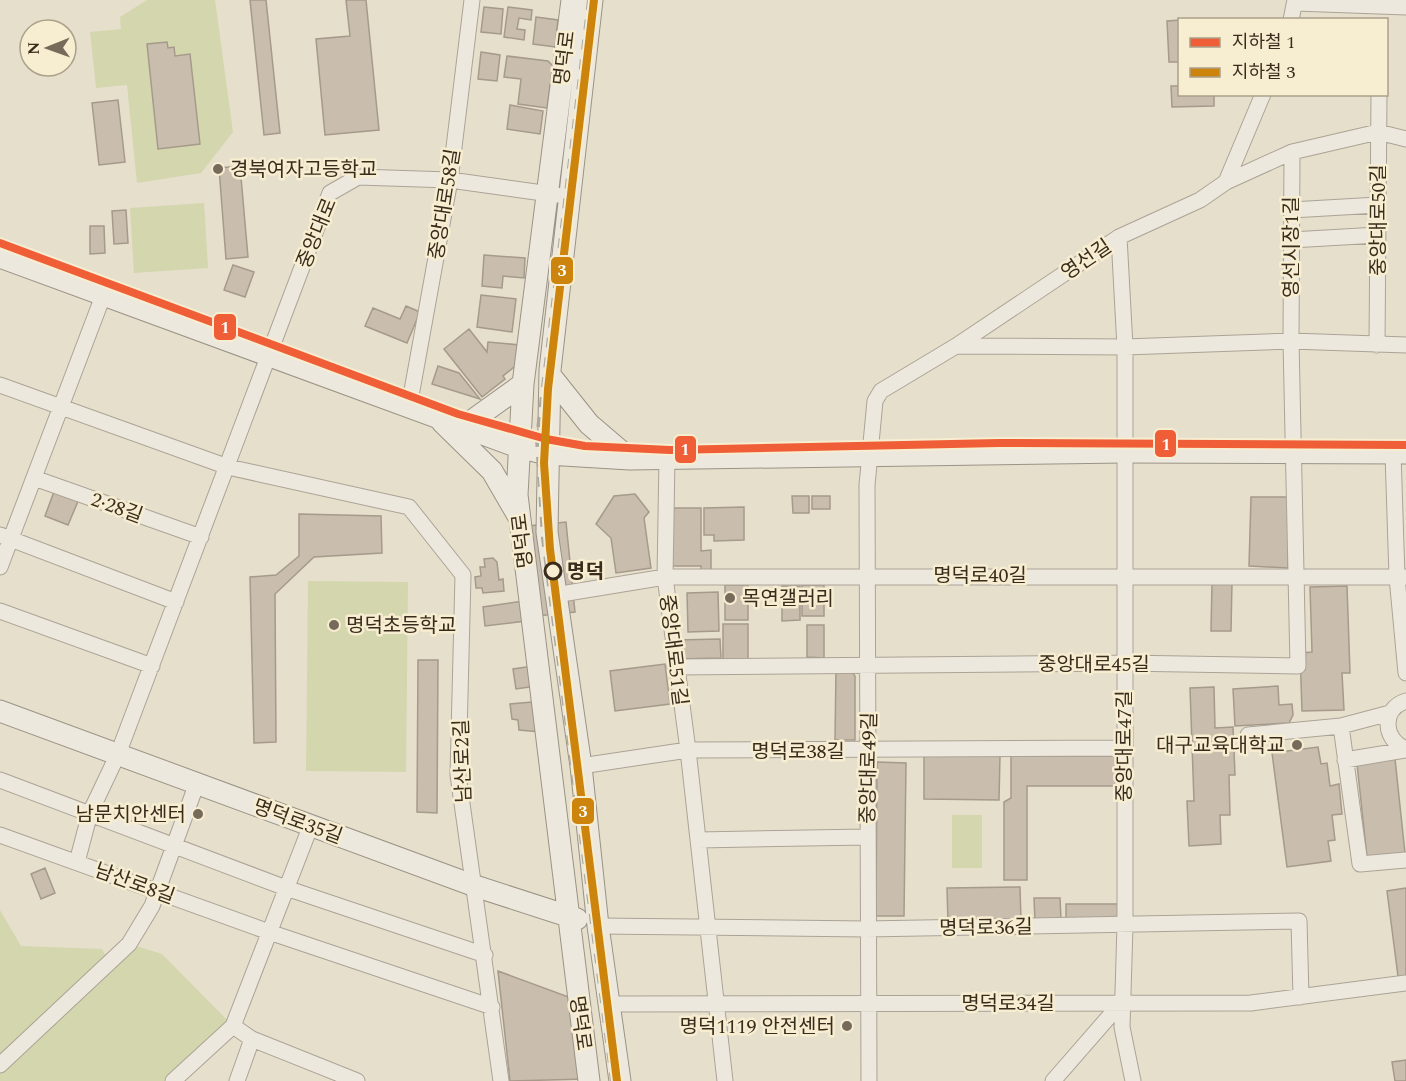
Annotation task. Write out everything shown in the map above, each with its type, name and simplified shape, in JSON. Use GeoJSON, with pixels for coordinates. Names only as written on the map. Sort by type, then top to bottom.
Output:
{"type":"FeatureCollection","features":[{"type":"Feature","properties":{"kind":"main road","name":"명덕로"},"geometry":{"type":"LineString","coordinates":[[572,0],[523,384],[517,495],[589,1081]]}},
{"type":"Feature","properties":{"kind":"main road","name":"명덕로"},"geometry":{"type":"LineString","coordinates":[[592,0],[549,375],[547,532],[581,766],[598,926],[620,1081]]}},
{"type":"Feature","properties":{"kind":"main road"},"geometry":{"type":"LineString","coordinates":[[0,257],[518,447],[547,454],[630,459],[1124,452],[1399,453]]}},
{"type":"Feature","properties":{"kind":"main road"},"geometry":{"type":"LineString","coordinates":[[549,375],[589,424],[630,459]]}},
{"type":"Feature","properties":{"kind":"main road"},"geometry":{"type":"LineString","coordinates":[[463,427],[523,384]]}},
{"type":"Feature","properties":{"kind":"main road"},"geometry":{"type":"LineString","coordinates":[[438,418],[492,471],[520,519]]}},
{"type":"Feature","properties":{"kind":"main road","name":"명덕로35길"},"geometry":{"type":"LineString","coordinates":[[0,711],[475,886],[598,926]]}},
{"type":"Feature","properties":{"kind":"street","name":"중앙대로58길"},"geometry":{"type":"LineString","coordinates":[[409,407],[450,180],[472,0]]}},
{"type":"Feature","properties":{"kind":"street"},"geometry":{"type":"LineString","coordinates":[[1291,18],[1295,2],[1381,9],[1406,7]]}},
{"type":"Feature","properties":{"kind":"street"},"geometry":{"type":"LineString","coordinates":[[1226,182],[1262,96]]}},
{"type":"Feature","properties":{"kind":"street","name":"중앙대로50길"},"geometry":{"type":"LineString","coordinates":[[1377,345],[1379,96]]}},
{"type":"Feature","properties":{"kind":"street"},"geometry":{"type":"LineString","coordinates":[[1378,132],[1406,139]]}},
{"type":"Feature","properties":{"kind":"street","name":"영선길"},"geometry":{"type":"LineString","coordinates":[[874,401],[880,391],[956,346],[1119,237],[1200,200],[1226,182],[1292,152],[1378,132]]}},
{"type":"Feature","properties":{"kind":"street","name":"영선시장1길"},"geometry":{"type":"LineString","coordinates":[[1292,152],[1292,342],[1295,451]]}},
{"type":"Feature","properties":{"kind":"street","name":"중앙대로"},"geometry":{"type":"LineString","coordinates":[[270,355],[330,192],[358,177],[450,180],[568,196]]}},
{"type":"Feature","properties":{"kind":"street"},"geometry":{"type":"LineString","coordinates":[[1291,210],[1378,205]]}},
{"type":"Feature","properties":{"kind":"street"},"geometry":{"type":"LineString","coordinates":[[1291,240],[1378,235]]}},
{"type":"Feature","properties":{"kind":"street"},"geometry":{"type":"LineString","coordinates":[[1119,237],[1125,347],[1124,452]]}},
{"type":"Feature","properties":{"kind":"street"},"geometry":{"type":"LineString","coordinates":[[0,567],[5,537],[34,478],[103,296]]}},
{"type":"Feature","properties":{"kind":"street"},"geometry":{"type":"LineString","coordinates":[[956,346],[1125,347],[1292,342],[1406,345]]}},
{"type":"Feature","properties":{"kind":"street"},"geometry":{"type":"LineString","coordinates":[[77,862],[90,813],[118,754],[270,355]]}},
{"type":"Feature","properties":{"kind":"street"},"geometry":{"type":"LineString","coordinates":[[0,386],[228,466]]}},
{"type":"Feature","properties":{"kind":"street","name":"중앙대로49길"},"geometry":{"type":"LineString","coordinates":[[869,1081],[866,929],[870,751],[867,485],[874,401]]}},
{"type":"Feature","properties":{"kind":"street","name":"중앙대로45길"},"geometry":{"type":"LineString","coordinates":[[675,667],[1123,663],[1298,666],[1295,451]]}},
{"type":"Feature","properties":{"kind":"street","name":"중앙대로47길"},"geometry":{"type":"LineString","coordinates":[[1124,452],[1125,925],[1121,1003],[1122,1028],[1133,1081]]}},
{"type":"Feature","properties":{"kind":"street"},"geometry":{"type":"LineString","coordinates":[[1399,453],[1401,577],[1406,673]]}},
{"type":"Feature","properties":{"kind":"street","name":"중앙대로51길"},"geometry":{"type":"LineString","coordinates":[[667,458],[665,577],[675,667],[688,750],[725,1081]]}},
{"type":"Feature","properties":{"kind":"street","name":"남산로2길"},"geometry":{"type":"LineString","coordinates":[[228,466],[409,507],[463,575],[458,775],[501,1081]]}},
{"type":"Feature","properties":{"kind":"street","name":"2·28길"},"geometry":{"type":"LineString","coordinates":[[34,478],[201,537]]}},
{"type":"Feature","properties":{"kind":"street"},"geometry":{"type":"LineString","coordinates":[[5,537],[176,602]]}},
{"type":"Feature","properties":{"kind":"street","name":"명덕로40길"},"geometry":{"type":"LineString","coordinates":[[555,595],[665,577],[868,575],[1401,577]]}},
{"type":"Feature","properties":{"kind":"street"},"geometry":{"type":"LineString","coordinates":[[0,611],[152,666]]}},
{"type":"Feature","properties":{"kind":"street"},"geometry":{"type":"LineString","coordinates":[[1406,701],[1390,713],[1387,728],[1390,736],[1406,749]]}},
{"type":"Feature","properties":{"kind":"street"},"geometry":{"type":"LineString","coordinates":[[1248,735],[1341,726],[1390,713]]}},
{"type":"Feature","properties":{"kind":"street"},"geometry":{"type":"LineString","coordinates":[[1341,726],[1360,864],[1406,860]]}},
{"type":"Feature","properties":{"kind":"street","name":"명덕로38길"},"geometry":{"type":"LineString","coordinates":[[581,766],[688,750],[870,751],[1124,748]]}},
{"type":"Feature","properties":{"kind":"street"},"geometry":{"type":"LineString","coordinates":[[1345,760],[1406,749]]}},
{"type":"Feature","properties":{"kind":"street"},"geometry":{"type":"LineString","coordinates":[[0,780],[286,888],[485,955]]}},
{"type":"Feature","properties":{"kind":"street"},"geometry":{"type":"LineString","coordinates":[[0,1065],[129,944],[157,892],[197,783]]}},
{"type":"Feature","properties":{"kind":"street"},"geometry":{"type":"LineString","coordinates":[[173,1081],[233,1026],[311,825]]}},
{"type":"Feature","properties":{"kind":"street","name":"남산로8길"},"geometry":{"type":"LineString","coordinates":[[0,835],[269,932],[492,1007]]}},
{"type":"Feature","properties":{"kind":"street"},"geometry":{"type":"LineString","coordinates":[[698,840],[867,837]]}},
{"type":"Feature","properties":{"kind":"street","name":"명덕로36길"},"geometry":{"type":"LineString","coordinates":[[598,926],[866,929],[1299,921],[1301,997]]}},
{"type":"Feature","properties":{"kind":"street","name":"명덕로34길"},"geometry":{"type":"LineString","coordinates":[[610,1005],[1251,1003],[1406,983]]}},
{"type":"Feature","properties":{"kind":"street"},"geometry":{"type":"LineString","coordinates":[[1053,1081],[1121,1003]]}},
{"type":"Feature","properties":{"kind":"street"},"geometry":{"type":"LineString","coordinates":[[233,1026],[252,1039],[357,1081]]}},
{"type":"Feature","properties":{"kind":"street"},"geometry":{"type":"LineString","coordinates":[[237,1081],[252,1039]]}},
{"type":"Feature","properties":{"kind":"green space"},"geometry":{"type":"Polygon","coordinates":[[[147,0],[215,0],[233,132],[201,173],[137,183],[127,85],[96,88],[90,32],[121,29],[120,17],[147,0]]]}},
{"type":"Feature","properties":{"kind":"green space"},"geometry":{"type":"Polygon","coordinates":[[[204,203],[208,268],[134,273],[130,208],[204,203]]]}},
{"type":"Feature","properties":{"kind":"green space"},"geometry":{"type":"Polygon","coordinates":[[[308,581],[408,582],[406,772],[306,771],[308,581]]]}},
{"type":"Feature","properties":{"kind":"green space"},"geometry":{"type":"Polygon","coordinates":[[[952,815],[982,815],[982,868],[952,868],[952,815]]]}},
{"type":"Feature","properties":{"kind":"green space"},"geometry":{"type":"Polygon","coordinates":[[[0,910],[21,946],[102,949],[109,962],[129,944],[162,954],[233,1026],[173,1081],[0,1081],[0,910]]]}},
{"type":"Feature","properties":{"kind":"building"},"geometry":{"type":"Polygon","coordinates":[[[250,0],[266,0],[280,133],[264,135],[250,0]]]}},
{"type":"Feature","properties":{"kind":"building"},"geometry":{"type":"Polygon","coordinates":[[[346,0],[366,0],[379,130],[325,135],[316,39],[350,36],[346,0]]]}},
{"type":"Feature","properties":{"kind":"building"},"geometry":{"type":"Polygon","coordinates":[[[484,7],[503,9],[501,34],[481,32],[484,7]]]}},
{"type":"Feature","properties":{"kind":"building"},"geometry":{"type":"Polygon","coordinates":[[[508,7],[532,10],[531,20],[519,18],[517,29],[525,30],[524,40],[504,37],[508,7]]]}},
{"type":"Feature","properties":{"kind":"building"},"geometry":{"type":"Polygon","coordinates":[[[536,17],[558,20],[555,47],[533,44],[536,17]]]}},
{"type":"Feature","properties":{"kind":"building"},"geometry":{"type":"Polygon","coordinates":[[[1178,20],[1178,62],[1169,62],[1167,21],[1178,20]]]}},
{"type":"Feature","properties":{"kind":"building"},"geometry":{"type":"Polygon","coordinates":[[[167,42],[168,48],[174,47],[175,56],[190,54],[200,144],[158,149],[147,44],[167,42]]]}},
{"type":"Feature","properties":{"kind":"building"},"geometry":{"type":"Polygon","coordinates":[[[481,52],[500,55],[497,81],[478,79],[481,52]]]}},
{"type":"Feature","properties":{"kind":"building"},"geometry":{"type":"Polygon","coordinates":[[[507,56],[548,61],[553,66],[547,108],[518,104],[521,79],[504,77],[507,56]]]}},
{"type":"Feature","properties":{"kind":"building"},"geometry":{"type":"Polygon","coordinates":[[[1171,86],[1178,86],[1178,96],[1214,96],[1214,106],[1172,107],[1171,86]]]}},
{"type":"Feature","properties":{"kind":"building"},"geometry":{"type":"Polygon","coordinates":[[[118,100],[125,162],[99,165],[92,103],[118,100]]]}},
{"type":"Feature","properties":{"kind":"building"},"geometry":{"type":"Polygon","coordinates":[[[510,105],[543,111],[540,134],[507,129],[510,105]]]}},
{"type":"Feature","properties":{"kind":"building"},"geometry":{"type":"Polygon","coordinates":[[[240,166],[248,257],[226,259],[219,168],[240,166]]]}},
{"type":"Feature","properties":{"kind":"building"},"geometry":{"type":"Polygon","coordinates":[[[126,210],[128,243],[114,244],[112,211],[126,210]]]}},
{"type":"Feature","properties":{"kind":"building"},"geometry":{"type":"Polygon","coordinates":[[[90,226],[104,226],[105,253],[90,254],[90,226]]]}},
{"type":"Feature","properties":{"kind":"building"},"geometry":{"type":"Polygon","coordinates":[[[484,255],[525,258],[524,278],[503,276],[502,288],[482,286],[484,255]]]}},
{"type":"Feature","properties":{"kind":"building"},"geometry":{"type":"Polygon","coordinates":[[[233,265],[254,272],[245,297],[224,290],[233,265]]]}},
{"type":"Feature","properties":{"kind":"building"},"geometry":{"type":"Polygon","coordinates":[[[481,295],[516,299],[512,332],[477,327],[481,295]]]}},
{"type":"Feature","properties":{"kind":"building"},"geometry":{"type":"Polygon","coordinates":[[[406,306],[420,312],[407,343],[365,326],[373,308],[400,319],[406,306]]]}},
{"type":"Feature","properties":{"kind":"building"},"geometry":{"type":"Polygon","coordinates":[[[469,329],[487,352],[488,342],[520,345],[519,363],[503,376],[505,379],[482,397],[444,349],[469,329]]]}},
{"type":"Feature","properties":{"kind":"building"},"geometry":{"type":"Polygon","coordinates":[[[438,366],[459,373],[480,399],[432,384],[438,366]]]}},
{"type":"Feature","properties":{"kind":"building"},"geometry":{"type":"Polygon","coordinates":[[[55,489],[79,499],[68,525],[45,516],[55,489]]]}},
{"type":"Feature","properties":{"kind":"building"},"geometry":{"type":"Polygon","coordinates":[[[635,494],[649,512],[644,518],[651,568],[616,573],[611,538],[596,524],[614,496],[635,494]]]}},
{"type":"Feature","properties":{"kind":"building"},"geometry":{"type":"Polygon","coordinates":[[[792,496],[809,496],[809,513],[793,513],[792,496]]]}},
{"type":"Feature","properties":{"kind":"building"},"geometry":{"type":"Polygon","coordinates":[[[812,496],[830,496],[830,509],[812,509],[812,496]]]}},
{"type":"Feature","properties":{"kind":"building"},"geometry":{"type":"Polygon","coordinates":[[[1251,497],[1288,497],[1288,568],[1249,566],[1251,497]]]}},
{"type":"Feature","properties":{"kind":"building"},"geometry":{"type":"Polygon","coordinates":[[[744,507],[744,540],[714,541],[714,535],[704,535],[704,508],[744,507]]]}},
{"type":"Feature","properties":{"kind":"building"},"geometry":{"type":"Polygon","coordinates":[[[672,508],[701,508],[701,551],[711,550],[711,570],[701,570],[701,566],[672,566],[672,508]]]}},
{"type":"Feature","properties":{"kind":"building"},"geometry":{"type":"Polygon","coordinates":[[[299,514],[381,516],[382,553],[314,557],[275,594],[276,742],[254,743],[250,577],[276,575],[299,556],[299,514]]]}},
{"type":"Feature","properties":{"kind":"building"},"geometry":{"type":"Polygon","coordinates":[[[566,522],[575,612],[537,616],[528,526],[566,522]]]}},
{"type":"Feature","properties":{"kind":"building"},"geometry":{"type":"Polygon","coordinates":[[[493,558],[497,562],[499,580],[503,579],[504,591],[483,593],[482,588],[476,588],[475,577],[481,576],[480,567],[485,567],[484,559],[493,558]]]}},
{"type":"Feature","properties":{"kind":"building"},"geometry":{"type":"Polygon","coordinates":[[[1232,582],[1231,631],[1211,631],[1212,584],[1232,582]]]}},
{"type":"Feature","properties":{"kind":"building"},"geometry":{"type":"Polygon","coordinates":[[[725,585],[748,585],[748,620],[725,620],[725,585]]]}},
{"type":"Feature","properties":{"kind":"building"},"geometry":{"type":"Polygon","coordinates":[[[802,585],[824,585],[824,616],[802,616],[802,585]]]}},
{"type":"Feature","properties":{"kind":"building"},"geometry":{"type":"Polygon","coordinates":[[[782,586],[800,586],[800,620],[782,621],[782,586]]]}},
{"type":"Feature","properties":{"kind":"building"},"geometry":{"type":"Polygon","coordinates":[[[1347,586],[1350,673],[1342,673],[1344,710],[1302,711],[1300,653],[1312,652],[1310,587],[1347,586]]]}},
{"type":"Feature","properties":{"kind":"building"},"geometry":{"type":"Polygon","coordinates":[[[718,592],[719,631],[688,632],[687,593],[718,592]]]}},
{"type":"Feature","properties":{"kind":"building"},"geometry":{"type":"Polygon","coordinates":[[[523,601],[526,621],[485,626],[483,607],[523,601]]]}},
{"type":"Feature","properties":{"kind":"building"},"geometry":{"type":"Polygon","coordinates":[[[723,624],[748,624],[748,659],[723,659],[723,624]]]}},
{"type":"Feature","properties":{"kind":"building"},"geometry":{"type":"Polygon","coordinates":[[[807,625],[824,625],[824,658],[807,657],[807,625]]]}},
{"type":"Feature","properties":{"kind":"building"},"geometry":{"type":"Polygon","coordinates":[[[720,639],[721,658],[678,659],[677,640],[720,639]]]}},
{"type":"Feature","properties":{"kind":"building"},"geometry":{"type":"Polygon","coordinates":[[[418,660],[438,660],[437,813],[417,812],[418,660]]]}},
{"type":"Feature","properties":{"kind":"building"},"geometry":{"type":"Polygon","coordinates":[[[665,664],[670,704],[615,711],[610,671],[665,664]]]}},
{"type":"Feature","properties":{"kind":"building"},"geometry":{"type":"Polygon","coordinates":[[[533,666],[536,686],[516,689],[513,669],[533,666]]]}},
{"type":"Feature","properties":{"kind":"building"},"geometry":{"type":"Polygon","coordinates":[[[836,669],[849,669],[855,676],[855,740],[835,740],[836,669]]]}},
{"type":"Feature","properties":{"kind":"building"},"geometry":{"type":"Polygon","coordinates":[[[1278,686],[1279,705],[1292,704],[1293,715],[1289,723],[1235,726],[1233,689],[1278,686]]]}},
{"type":"Feature","properties":{"kind":"building"},"geometry":{"type":"Polygon","coordinates":[[[1214,687],[1215,728],[1233,727],[1235,775],[1229,775],[1230,815],[1220,815],[1221,844],[1189,846],[1187,801],[1194,801],[1190,688],[1214,687]]]}},
{"type":"Feature","properties":{"kind":"building"},"geometry":{"type":"Polygon","coordinates":[[[532,702],[540,732],[519,730],[518,720],[512,719],[510,704],[532,702]]]}},
{"type":"Feature","properties":{"kind":"building"},"geometry":{"type":"Polygon","coordinates":[[[1318,747],[1321,764],[1327,763],[1330,786],[1339,784],[1342,814],[1332,815],[1335,840],[1328,841],[1331,861],[1287,867],[1272,753],[1318,747]]]}},
{"type":"Feature","properties":{"kind":"building"},"geometry":{"type":"Polygon","coordinates":[[[924,755],[1000,756],[999,800],[924,799],[924,755]]]}},
{"type":"Feature","properties":{"kind":"building"},"geometry":{"type":"Polygon","coordinates":[[[1011,756],[1115,756],[1115,786],[1027,786],[1027,880],[1004,880],[1004,802],[1011,798],[1011,756]]]}},
{"type":"Feature","properties":{"kind":"building"},"geometry":{"type":"Polygon","coordinates":[[[1395,759],[1405,853],[1367,857],[1357,764],[1395,759]]]}},
{"type":"Feature","properties":{"kind":"building"},"geometry":{"type":"Polygon","coordinates":[[[877,762],[906,763],[904,916],[876,916],[877,762]]]}},
{"type":"Feature","properties":{"kind":"building"},"geometry":{"type":"Polygon","coordinates":[[[45,868],[55,893],[41,899],[31,874],[45,868]]]}},
{"type":"Feature","properties":{"kind":"building"},"geometry":{"type":"Polygon","coordinates":[[[1020,887],[1021,921],[948,922],[947,888],[1020,887]]]}},
{"type":"Feature","properties":{"kind":"building"},"geometry":{"type":"Polygon","coordinates":[[[1406,888],[1406,983],[1399,984],[1387,891],[1406,888]]]}},
{"type":"Feature","properties":{"kind":"building"},"geometry":{"type":"Polygon","coordinates":[[[1034,898],[1060,898],[1061,920],[1035,921],[1034,898]]]}},
{"type":"Feature","properties":{"kind":"building"},"geometry":{"type":"Polygon","coordinates":[[[1066,904],[1121,904],[1121,921],[1066,921],[1066,904]]]}},
{"type":"Feature","properties":{"kind":"building"},"geometry":{"type":"Polygon","coordinates":[[[498,971],[574,999],[586,1079],[510,1081],[498,971]]]}},
{"type":"Feature","properties":{"kind":"building"},"geometry":{"type":"Polygon","coordinates":[[[1406,1060],[1406,1081],[1395,1081],[1392,1062],[1406,1060]]]}},
{"type":"Feature","properties":{"kind":"railway"},"geometry":{"type":"LineString","coordinates":[[589,0],[537,438],[543,538],[612,1081]]}},
{"type":"Feature","properties":{"kind":"metro line","name":"3"},"geometry":{"type":"LineString","coordinates":[[594,0],[548,389],[544,463],[550,549],[617,1081]]}},
{"type":"Feature","properties":{"kind":"metro line","name":"1"},"geometry":{"type":"LineString","coordinates":[[0,243],[458,414],[546,439],[585,446],[670,450],[999,443],[1406,445]]}},
{"type":"Feature","properties":{"kind":"place","name":"경북여자고등학교"},"geometry":{"type":"Point","coordinates":[218,169]}},
{"type":"Feature","properties":{"kind":"place","name":"명덕"},"geometry":{"type":"Point","coordinates":[553,571]}},
{"type":"Feature","properties":{"kind":"place","name":"목연갤러리"},"geometry":{"type":"Point","coordinates":[730,598]}},
{"type":"Feature","properties":{"kind":"place","name":"명덕초등학교"},"geometry":{"type":"Point","coordinates":[334,625]}},
{"type":"Feature","properties":{"kind":"place","name":"대구교육대학교"},"geometry":{"type":"Point","coordinates":[1297,745]}},
{"type":"Feature","properties":{"kind":"place","name":"남문치안센터"},"geometry":{"type":"Point","coordinates":[198,814]}},
{"type":"Feature","properties":{"kind":"place","name":"명덕1119 안전센터"},"geometry":{"type":"Point","coordinates":[847,1026]}}]}
